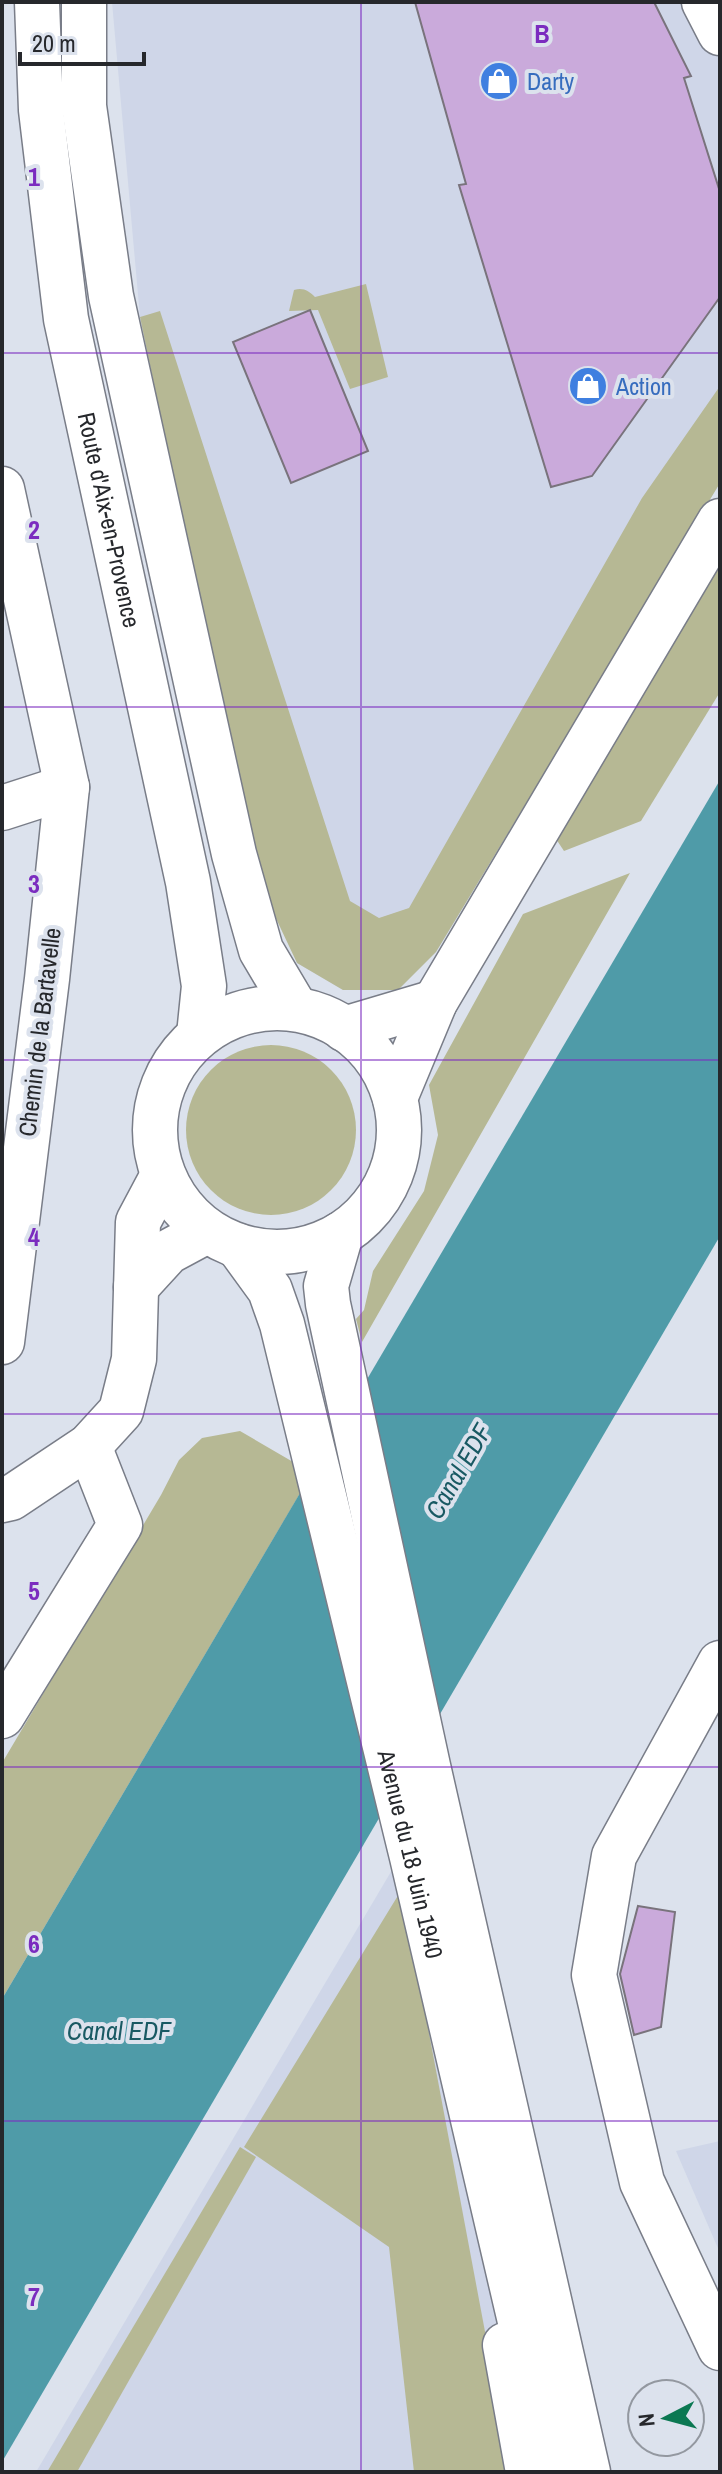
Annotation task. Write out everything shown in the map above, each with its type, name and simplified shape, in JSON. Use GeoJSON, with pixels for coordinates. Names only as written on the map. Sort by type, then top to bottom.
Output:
{"type":"FeatureCollection","features":[{"type":"Feature","properties":{"kind":"main road","name":"Route d'Aix-en-Provence"},"geometry":{"type":"LineString","coordinates":[[37,2],[41,110],[66,319],[188,882],[204,986],[199,1035]]}},
{"type":"Feature","properties":{"kind":"main road","name":"Route d'Aix-en-Provence"},"geometry":{"type":"LineString","coordinates":[[84,2],[84,106],[111,296],[234,854],[261,950],[296,1009]]}},
{"type":"Feature","properties":{"kind":"main road"},"geometry":{"type":"LineString","coordinates":[[704,2],[720,33]]}},
{"type":"Feature","properties":{"kind":"main road","name":"Chemin de la Bartavelle"},"geometry":{"type":"LineString","coordinates":[[2,489],[67,787],[47,979],[2,1342]]}},
{"type":"Feature","properties":{"kind":"main road"},"geometry":{"type":"LineString","coordinates":[[395,1098],[435,1002],[720,521]]}},
{"type":"Feature","properties":{"kind":"main road"},"geometry":{"type":"LineString","coordinates":[[2,808],[67,787]]}},
{"type":"Feature","properties":{"kind":"main road"},"geometry":{"type":"LineString","coordinates":[[344,1029],[435,1002]]}},
{"type":"Feature","properties":{"kind":"main road"},"geometry":{"type":"LineString","coordinates":[[262,1008],[296,1009],[328,1019],[357,1037],[379,1062],[395,1098],[399,1137],[390,1175],[371,1209],[341,1234],[308,1249],[273,1252],[223,1239],[181,1206],[163,1175],[155,1138],[158,1099],[173,1064],[199,1035],[228,1017],[262,1008]]}},
{"type":"Feature","properties":{"kind":"main road"},"geometry":{"type":"LineString","coordinates":[[2,1500],[11,1498],[89,1446],[121,1411],[134,1359],[138,1222],[163,1175]]}},
{"type":"Feature","properties":{"kind":"main road","name":"Avenue du 18 Juin 1940"},"geometry":{"type":"LineString","coordinates":[[341,1234],[326,1286],[328,1304],[428,1766],[588,2472]]}},
{"type":"Feature","properties":{"kind":"main road"},"geometry":{"type":"LineString","coordinates":[[136,1287],[168,1252],[223,1239]]}},
{"type":"Feature","properties":{"kind":"main road","name":"Avenue du 18 Juin 1940"},"geometry":{"type":"LineString","coordinates":[[223,1239],[270,1290],[282,1324],[412,1857],[555,2472]]}},
{"type":"Feature","properties":{"kind":"main road"},"geometry":{"type":"LineString","coordinates":[[2,1716],[120,1525],[89,1446]]}},
{"type":"Feature","properties":{"kind":"main road"},"geometry":{"type":"LineString","coordinates":[[720,1663],[614,1856],[594,1975],[642,2182],[720,2348]]}},
{"type":"Feature","properties":{"kind":"main road"},"geometry":{"type":"LineString","coordinates":[[460,2063],[484,2233],[528,2472]]}},
{"type":"Feature","properties":{"kind":"shaded area"},"geometry":{"type":"Polygon","coordinates":[[[112,2],[720,2],[720,483],[436,952],[398,990],[343,990],[297,963],[231,755],[140,317],[112,2]]]}},
{"type":"Feature","properties":{"kind":"shaded area"},"geometry":{"type":"Polygon","coordinates":[[[392,1870],[534,2472],[36,2472],[392,1870]]]}},
{"type":"Feature","properties":{"kind":"shaded area"},"geometry":{"type":"Polygon","coordinates":[[[720,2141],[720,2253],[676,2151],[720,2141]]]}},
{"type":"Feature","properties":{"kind":"green space"},"geometry":{"type":"Polygon","coordinates":[[[366,284],[388,377],[350,389],[318,310],[289,311],[294,290],[306,290],[315,297],[366,284]]]}},
{"type":"Feature","properties":{"kind":"green space"},"geometry":{"type":"Polygon","coordinates":[[[160,311],[350,901],[379,918],[409,908],[642,498],[720,386],[720,483],[436,952],[398,990],[343,990],[297,963],[272,910],[231,755],[140,317],[160,311]]]}},
{"type":"Feature","properties":{"kind":"green space"},"geometry":{"type":"Polygon","coordinates":[[[720,565],[720,692],[641,821],[564,851],[556,839],[720,565]]]}},
{"type":"Feature","properties":{"kind":"green space"},"geometry":{"type":"Polygon","coordinates":[[[630,873],[362,1342],[356,1319],[364,1310],[373,1271],[424,1191],[438,1135],[429,1085],[523,914],[630,873]]]}},
{"type":"Feature","properties":{"kind":"green space"},"geometry":{"type":"Polygon","coordinates":[[[271,1045],[304,1051],[331,1070],[350,1097],[356,1130],[350,1163],[331,1190],[304,1209],[271,1215],[238,1209],[211,1190],[192,1163],[186,1130],[192,1097],[211,1070],[238,1051],[271,1045]]]}},
{"type":"Feature","properties":{"kind":"green space"},"geometry":{"type":"Polygon","coordinates":[[[240,1431],[312,1473],[2,1999],[2,1763],[179,1460],[202,1438],[240,1431]]]}},
{"type":"Feature","properties":{"kind":"green space"},"geometry":{"type":"Polygon","coordinates":[[[402,1889],[509,2472],[414,2472],[389,2247],[244,2147],[402,1889]]]}},
{"type":"Feature","properties":{"kind":"green space"},"geometry":{"type":"Polygon","coordinates":[[[240,2147],[256,2157],[77,2472],[47,2472],[240,2147]]]}},
{"type":"Feature","properties":{"kind":"water","name":"Canal EDF"},"geometry":{"type":"Polygon","coordinates":[[[720,780],[720,1236],[2,2462],[2,1999],[720,780]]]}},
{"type":"Feature","properties":{"kind":"building","name":"Action"},"geometry":{"type":"Polygon","coordinates":[[[415,2],[654,2],[691,76],[684,78],[720,192],[720,297],[592,476],[551,487],[459,185],[466,184],[415,2]]]}},
{"type":"Feature","properties":{"kind":"building"},"geometry":{"type":"Polygon","coordinates":[[[310,310],[368,451],[291,483],[233,342],[310,310]]]}},
{"type":"Feature","properties":{"kind":"building"},"geometry":{"type":"Polygon","coordinates":[[[638,1906],[675,1912],[661,2027],[634,2035],[620,1974],[638,1906]]]}},
{"type":"Feature","properties":{"kind":"place","name":"Darty"},"geometry":{"type":"Point","coordinates":[499,81]}},
{"type":"Feature","properties":{"kind":"place","name":"Action"},"geometry":{"type":"Point","coordinates":[588,386]}}]}
